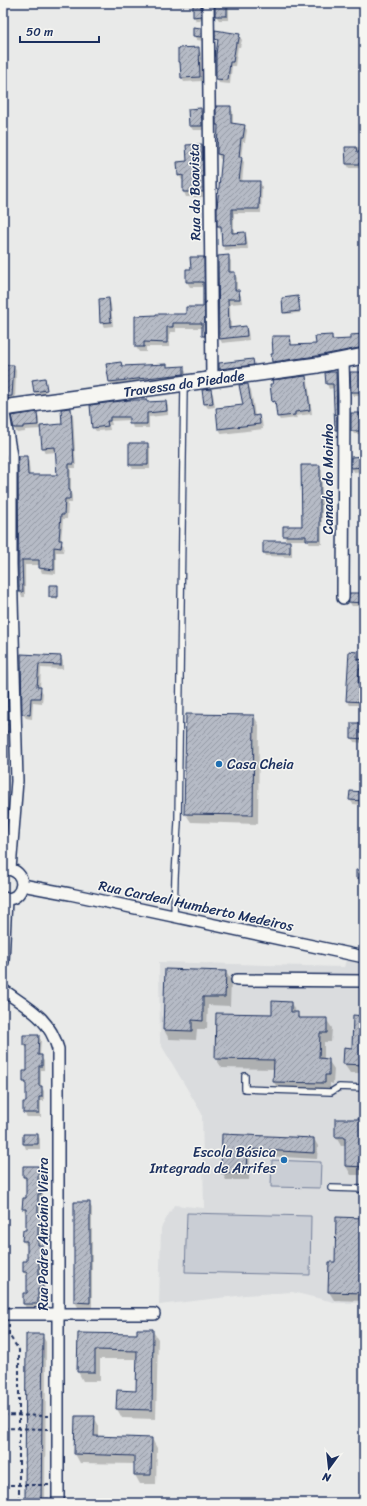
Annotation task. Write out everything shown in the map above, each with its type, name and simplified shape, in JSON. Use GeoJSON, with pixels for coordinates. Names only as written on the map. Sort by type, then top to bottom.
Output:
{"type":"FeatureCollection","features":[{"type":"Feature","properties":{"kind":"street","name":"Rua da Boavista"},"geometry":{"type":"LineString","coordinates":[[208,3],[212,380]]}},
{"type":"Feature","properties":{"kind":"street","name":"Travessa da Piedade"},"geometry":{"type":"LineString","coordinates":[[3,408],[212,380],[343,361],[364,356]]}},
{"type":"Feature","properties":{"kind":"street","name":"Canada do Moinho"},"geometry":{"type":"LineString","coordinates":[[343,361],[343,598]]}},
{"type":"Feature","properties":{"kind":"street"},"geometry":{"type":"LineString","coordinates":[[3,408],[11,456],[11,564],[17,781],[6,869],[18,873],[22,885],[21,890],[17,895],[12,898],[4,898],[3,962]]}},
{"type":"Feature","properties":{"kind":"street","name":"Rua Cardeal Humberto Medeiros"},"geometry":{"type":"LineString","coordinates":[[22,885],[364,957]]}},
{"type":"Feature","properties":{"kind":"street"},"geometry":{"type":"LineString","coordinates":[[237,980],[364,981]]}},
{"type":"Feature","properties":{"kind":"street","name":"Rua Padre António Vieira"},"geometry":{"type":"LineString","coordinates":[[3,990],[37,1014],[47,1024],[55,1038],[58,1049],[58,1501]]}},
{"type":"Feature","properties":{"kind":"street"},"geometry":{"type":"LineString","coordinates":[[6,1314],[154,1314]]}},
{"type":"Feature","properties":{"kind":"lane"},"geometry":{"type":"LineString","coordinates":[[174,916],[178,822],[184,383]]}},
{"type":"Feature","properties":{"kind":"lane"},"geometry":{"type":"LineString","coordinates":[[245,1076],[245,1089],[331,1092],[339,1087],[364,1088]]}},
{"type":"Feature","properties":{"kind":"lane"},"geometry":{"type":"LineString","coordinates":[[332,1188],[364,1189]]}},
{"type":"Feature","properties":{"kind":"path"},"geometry":{"type":"LineString","coordinates":[[6,1314],[9,1335],[19,1350],[19,1503]]}},
{"type":"Feature","properties":{"kind":"path"},"geometry":{"type":"LineString","coordinates":[[3,1336],[9,1335]]}},
{"type":"Feature","properties":{"kind":"path"},"geometry":{"type":"LineString","coordinates":[[3,1415],[58,1416]]}},
{"type":"Feature","properties":{"kind":"path"},"geometry":{"type":"LineString","coordinates":[[3,1428],[58,1429]]}},
{"type":"Feature","properties":{"kind":"path"},"geometry":{"type":"LineString","coordinates":[[3,1485],[58,1485]]}},
{"type":"Feature","properties":{"kind":"path"},"geometry":{"type":"LineString","coordinates":[[3,1499],[58,1501]]}},
{"type":"Feature","properties":{"kind":"shaded area","name":"Escola Básica Integrada de Arrifes"},"geometry":{"type":"Polygon","coordinates":[[[346,960],[364,964],[364,1303],[338,1303],[292,1292],[245,1295],[159,1305],[161,1228],[174,1205],[204,1208],[202,1114],[160,1043],[159,962],[344,967],[346,960]]]}},
{"type":"Feature","properties":{"kind":"shaded area"},"geometry":{"type":"Polygon","coordinates":[[[272,1160],[321,1162],[320,1188],[271,1187],[272,1160]]]}},
{"type":"Feature","properties":{"kind":"shaded area"},"geometry":{"type":"Polygon","coordinates":[[[187,1213],[311,1216],[310,1275],[185,1272],[187,1213]]]}},
{"type":"Feature","properties":{"kind":"building"},"geometry":{"type":"Polygon","coordinates":[[[193,3],[201,3],[201,16],[193,17],[193,3]]]}},
{"type":"Feature","properties":{"kind":"building"},"geometry":{"type":"Polygon","coordinates":[[[215,3],[227,3],[227,16],[215,16],[215,3]]]}},
{"type":"Feature","properties":{"kind":"building"},"geometry":{"type":"Polygon","coordinates":[[[193,27],[201,28],[201,37],[193,36],[193,27]]]}},
{"type":"Feature","properties":{"kind":"building"},"geometry":{"type":"Polygon","coordinates":[[[215,30],[240,34],[238,43],[236,43],[233,62],[230,62],[228,80],[216,79],[216,54],[218,40],[215,39],[215,30]]]}},
{"type":"Feature","properties":{"kind":"building"},"geometry":{"type":"Polygon","coordinates":[[[199,47],[200,77],[181,78],[180,62],[178,62],[178,48],[199,47]]]}},
{"type":"Feature","properties":{"kind":"building"},"geometry":{"type":"Polygon","coordinates":[[[216,106],[231,106],[231,123],[245,125],[243,138],[241,138],[239,157],[242,157],[239,181],[260,181],[259,209],[232,209],[232,233],[245,232],[246,245],[222,246],[221,226],[217,226],[217,208],[222,155],[217,154],[218,125],[216,125],[216,106]]]}},
{"type":"Feature","properties":{"kind":"building"},"geometry":{"type":"Polygon","coordinates":[[[201,108],[202,126],[189,126],[188,109],[201,108]]]}},
{"type":"Feature","properties":{"kind":"building"},"geometry":{"type":"Polygon","coordinates":[[[202,144],[203,192],[183,192],[183,175],[178,176],[177,162],[187,161],[186,145],[202,144]]]}},
{"type":"Feature","properties":{"kind":"building"},"geometry":{"type":"Polygon","coordinates":[[[345,147],[356,147],[357,152],[364,152],[364,164],[346,164],[345,147]]]}},
{"type":"Feature","properties":{"kind":"building"},"geometry":{"type":"Polygon","coordinates":[[[229,255],[229,272],[235,272],[235,290],[239,290],[240,299],[228,299],[229,328],[246,326],[247,336],[219,339],[218,256],[229,255]]]}},
{"type":"Feature","properties":{"kind":"building"},"geometry":{"type":"Polygon","coordinates":[[[190,257],[204,257],[205,336],[202,336],[202,323],[173,323],[173,327],[167,327],[167,343],[144,342],[144,347],[135,347],[135,316],[186,314],[186,307],[203,307],[203,282],[186,282],[186,269],[191,269],[190,257]]]}},
{"type":"Feature","properties":{"kind":"building"},"geometry":{"type":"Polygon","coordinates":[[[298,296],[300,311],[283,313],[282,298],[298,296]]]}},
{"type":"Feature","properties":{"kind":"building"},"geometry":{"type":"Polygon","coordinates":[[[109,298],[111,322],[100,323],[99,299],[109,298]]]}},
{"type":"Feature","properties":{"kind":"building"},"geometry":{"type":"Polygon","coordinates":[[[364,334],[364,347],[317,356],[272,362],[272,336],[290,336],[291,345],[316,344],[315,336],[332,335],[332,340],[350,339],[350,335],[364,334]]]}},
{"type":"Feature","properties":{"kind":"building"},"geometry":{"type":"Polygon","coordinates":[[[253,359],[254,365],[219,369],[219,363],[253,359]]]}},
{"type":"Feature","properties":{"kind":"building"},"geometry":{"type":"Polygon","coordinates":[[[121,362],[122,366],[167,364],[167,367],[184,366],[184,374],[109,382],[106,364],[121,362]]]}},
{"type":"Feature","properties":{"kind":"building"},"geometry":{"type":"Polygon","coordinates":[[[5,365],[14,365],[12,396],[3,397],[5,365]]]}},
{"type":"Feature","properties":{"kind":"building"},"geometry":{"type":"Polygon","coordinates":[[[336,372],[337,430],[335,430],[333,384],[326,384],[325,373],[336,372]]]}},
{"type":"Feature","properties":{"kind":"building"},"geometry":{"type":"Polygon","coordinates":[[[350,372],[361,372],[361,392],[351,392],[350,372]]]}},
{"type":"Feature","properties":{"kind":"building"},"geometry":{"type":"Polygon","coordinates":[[[306,376],[310,410],[295,412],[295,415],[277,417],[275,401],[272,402],[270,384],[273,384],[272,380],[306,376]]]}},
{"type":"Feature","properties":{"kind":"building"},"geometry":{"type":"Polygon","coordinates":[[[45,378],[47,390],[34,392],[32,380],[45,378]]]}},
{"type":"Feature","properties":{"kind":"building"},"geometry":{"type":"Polygon","coordinates":[[[248,384],[253,416],[259,415],[260,424],[218,429],[216,408],[243,405],[239,385],[248,384]]]}},
{"type":"Feature","properties":{"kind":"building"},"geometry":{"type":"Polygon","coordinates":[[[211,389],[213,403],[204,404],[202,390],[211,389]]]}},
{"type":"Feature","properties":{"kind":"building"},"geometry":{"type":"Polygon","coordinates":[[[129,400],[147,400],[147,402],[166,401],[167,411],[147,413],[147,424],[129,424],[129,417],[110,417],[110,421],[107,421],[108,426],[92,428],[90,405],[129,400]]]}},
{"type":"Feature","properties":{"kind":"building"},"geometry":{"type":"Polygon","coordinates":[[[71,408],[74,464],[69,464],[70,499],[65,499],[64,515],[61,515],[59,540],[62,540],[61,548],[54,547],[54,570],[39,568],[39,560],[22,560],[23,592],[19,592],[18,456],[27,456],[28,475],[57,475],[55,447],[42,448],[40,426],[62,424],[61,409],[71,408]]]}},
{"type":"Feature","properties":{"kind":"building"},"geometry":{"type":"Polygon","coordinates":[[[37,412],[38,425],[14,428],[11,416],[37,412]]]}},
{"type":"Feature","properties":{"kind":"building"},"geometry":{"type":"Polygon","coordinates":[[[351,413],[360,413],[360,431],[351,431],[351,413]]]}},
{"type":"Feature","properties":{"kind":"building"},"geometry":{"type":"Polygon","coordinates":[[[129,443],[148,443],[148,465],[129,465],[129,443]]]}},
{"type":"Feature","properties":{"kind":"building"},"geometry":{"type":"Polygon","coordinates":[[[364,456],[364,467],[351,468],[351,457],[364,456]]]}},
{"type":"Feature","properties":{"kind":"building"},"geometry":{"type":"Polygon","coordinates":[[[301,465],[320,465],[320,540],[306,540],[306,536],[283,536],[283,526],[302,526],[301,465]]]}},
{"type":"Feature","properties":{"kind":"building"},"geometry":{"type":"Polygon","coordinates":[[[4,490],[5,592],[3,592],[4,490]]]}},
{"type":"Feature","properties":{"kind":"building"},"geometry":{"type":"Polygon","coordinates":[[[263,541],[290,541],[290,553],[263,553],[263,541]]]}},
{"type":"Feature","properties":{"kind":"building"},"geometry":{"type":"Polygon","coordinates":[[[49,585],[58,585],[58,597],[49,597],[49,585]]]}},
{"type":"Feature","properties":{"kind":"building"},"geometry":{"type":"Polygon","coordinates":[[[350,593],[364,593],[364,603],[348,602],[350,593]]]}},
{"type":"Feature","properties":{"kind":"building"},"geometry":{"type":"Polygon","coordinates":[[[349,651],[357,652],[357,659],[364,660],[364,669],[359,669],[358,685],[362,686],[364,702],[346,701],[349,651]]]}},
{"type":"Feature","properties":{"kind":"building"},"geometry":{"type":"Polygon","coordinates":[[[21,654],[61,656],[61,665],[39,664],[37,687],[41,687],[40,698],[31,698],[30,715],[22,714],[21,654]]]}},
{"type":"Feature","properties":{"kind":"building"},"geometry":{"type":"Polygon","coordinates":[[[3,672],[7,672],[9,732],[3,732],[3,672]]]}},
{"type":"Feature","properties":{"kind":"building","name":"Casa Cheia"},"geometry":{"type":"Polygon","coordinates":[[[186,714],[254,715],[253,815],[184,814],[186,714]]]}},
{"type":"Feature","properties":{"kind":"building"},"geometry":{"type":"Polygon","coordinates":[[[351,723],[364,723],[364,739],[351,738],[351,723]]]}},
{"type":"Feature","properties":{"kind":"building"},"geometry":{"type":"Polygon","coordinates":[[[350,791],[364,792],[364,801],[349,800],[350,791]]]}},
{"type":"Feature","properties":{"kind":"building"},"geometry":{"type":"Polygon","coordinates":[[[356,870],[364,870],[364,878],[356,878],[356,870]]]}},
{"type":"Feature","properties":{"kind":"building"},"geometry":{"type":"Polygon","coordinates":[[[165,969],[226,971],[225,997],[203,997],[203,1021],[192,1020],[192,1031],[163,1030],[165,969]]]}},
{"type":"Feature","properties":{"kind":"building"},"geometry":{"type":"Polygon","coordinates":[[[272,1001],[291,1002],[291,1012],[298,1012],[298,1018],[327,1018],[327,1033],[320,1033],[319,1058],[329,1059],[329,1075],[325,1075],[325,1083],[273,1082],[274,1060],[215,1059],[216,1013],[272,1014],[272,1001]]]}},
{"type":"Feature","properties":{"kind":"building"},"geometry":{"type":"Polygon","coordinates":[[[353,1015],[364,1016],[364,1065],[343,1064],[344,1047],[352,1048],[353,1015]]]}},
{"type":"Feature","properties":{"kind":"building"},"geometry":{"type":"Polygon","coordinates":[[[23,1035],[39,1035],[38,1055],[42,1055],[42,1066],[39,1066],[39,1086],[42,1086],[42,1097],[39,1097],[39,1113],[23,1113],[23,1102],[26,1102],[26,1082],[23,1082],[23,1071],[27,1071],[27,1045],[23,1045],[23,1035]]]}},
{"type":"Feature","properties":{"kind":"building"},"geometry":{"type":"Polygon","coordinates":[[[335,1119],[364,1119],[364,1167],[345,1166],[345,1137],[335,1137],[335,1119]]]}},
{"type":"Feature","properties":{"kind":"building"},"geometry":{"type":"Polygon","coordinates":[[[23,1134],[38,1134],[38,1144],[23,1144],[23,1134]]]}},
{"type":"Feature","properties":{"kind":"building"},"geometry":{"type":"Polygon","coordinates":[[[222,1134],[314,1138],[314,1153],[247,1149],[246,1174],[221,1173],[222,1134]]]}},
{"type":"Feature","properties":{"kind":"building"},"geometry":{"type":"Polygon","coordinates":[[[23,1166],[38,1166],[38,1183],[41,1183],[41,1194],[38,1194],[38,1214],[42,1214],[42,1224],[38,1224],[38,1245],[43,1245],[43,1256],[39,1256],[39,1278],[42,1278],[43,1289],[38,1289],[38,1304],[23,1304],[23,1293],[27,1293],[27,1272],[23,1272],[23,1261],[27,1261],[27,1241],[22,1241],[23,1230],[26,1230],[26,1209],[22,1209],[23,1198],[26,1198],[26,1177],[23,1177],[23,1166]]]}},
{"type":"Feature","properties":{"kind":"building"},"geometry":{"type":"Polygon","coordinates":[[[74,1202],[90,1202],[90,1303],[74,1302],[74,1202]]]}},
{"type":"Feature","properties":{"kind":"building"},"geometry":{"type":"Polygon","coordinates":[[[336,1217],[364,1218],[364,1293],[328,1292],[329,1262],[335,1262],[336,1217]]]}},
{"type":"Feature","properties":{"kind":"building"},"geometry":{"type":"Polygon","coordinates":[[[137,1329],[153,1329],[152,1410],[116,1409],[117,1390],[136,1391],[137,1351],[95,1350],[95,1372],[77,1372],[78,1333],[137,1334],[137,1329]]]}},
{"type":"Feature","properties":{"kind":"building"},"geometry":{"type":"Polygon","coordinates":[[[26,1334],[43,1334],[41,1503],[25,1503],[26,1334]]]}},
{"type":"Feature","properties":{"kind":"building"},"geometry":{"type":"Polygon","coordinates":[[[75,1416],[95,1416],[94,1436],[152,1438],[151,1475],[134,1475],[134,1456],[74,1454],[75,1416]]]}},
{"type":"Feature","properties":{"kind":"place","name":"Casa Cheia"},"geometry":{"type":"Point","coordinates":[219,764]}},
{"type":"Feature","properties":{"kind":"place","name":"Escola Básica Integrada de Arrifes"},"geometry":{"type":"Point","coordinates":[284,1160]}}]}
